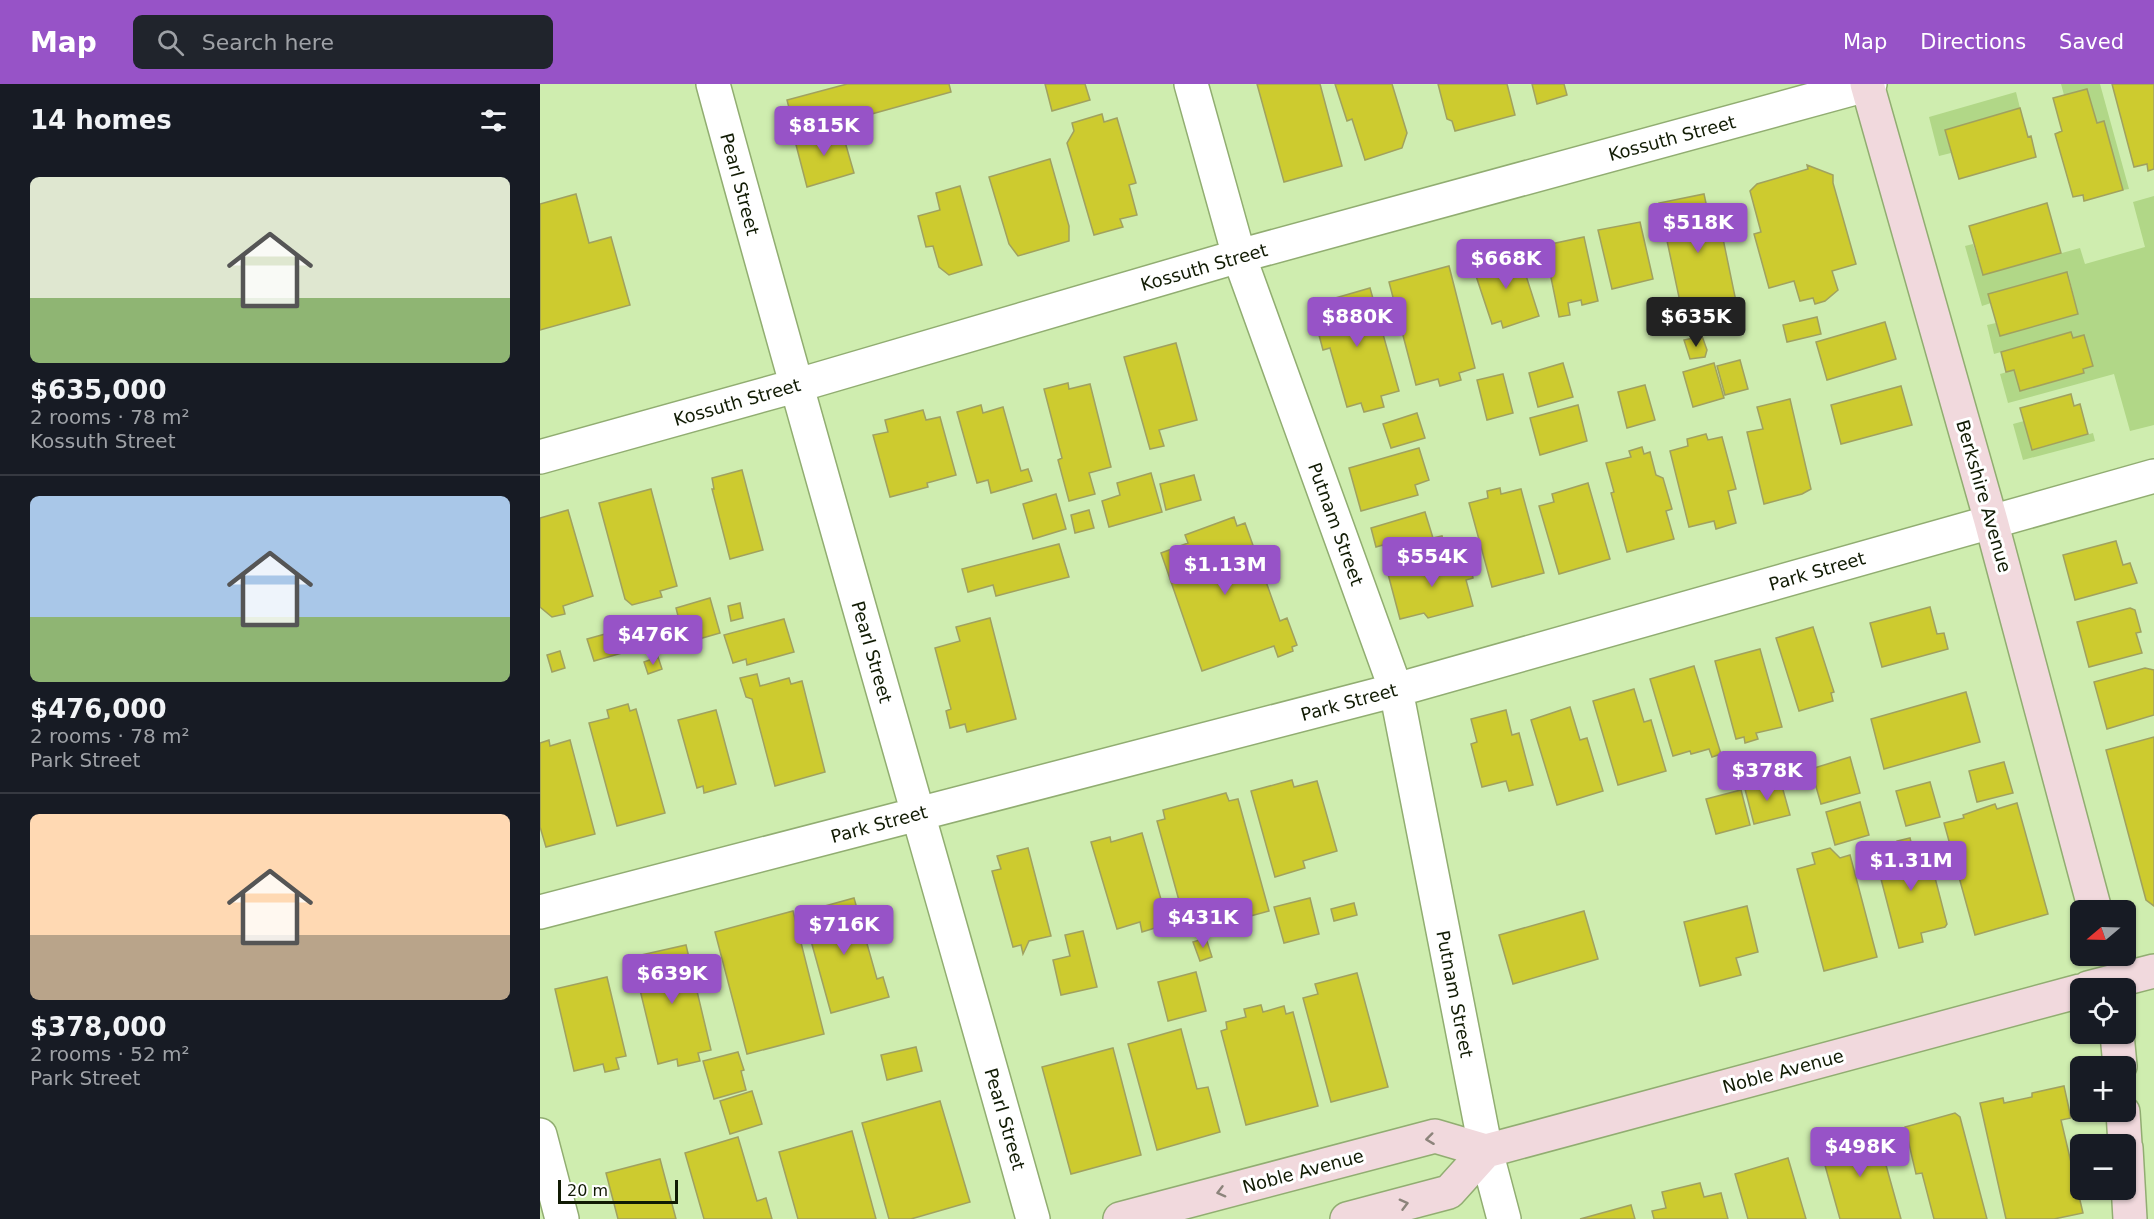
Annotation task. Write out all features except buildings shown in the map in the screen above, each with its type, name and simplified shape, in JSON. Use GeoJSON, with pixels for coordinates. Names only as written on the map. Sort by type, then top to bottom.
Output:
{"type":"FeatureCollection","features":[{"type":"Feature","properties":{"kind":"main road","name":"Berkshire Avenue"},"geometry":{"type":"LineString","coordinates":[[1868,84],[1991,521],[2092,900]]}},
{"type":"Feature","properties":{"kind":"main road"},"geometry":{"type":"LineString","coordinates":[[2106,978],[2154,971]]}},
{"type":"Feature","properties":{"kind":"main road","name":"Noble Avenue"},"geometry":{"type":"LineString","coordinates":[[1120,1219],[1435,1136],[1486,1151],[2070,993]]}},
{"type":"Feature","properties":{"kind":"main road"},"geometry":{"type":"LineString","coordinates":[[1347,1219],[1449,1192],[1486,1151]]}},
{"type":"Feature","properties":{"kind":"main road"},"geometry":{"type":"LineString","coordinates":[[2129,1200],[2130,1219]]}},
{"type":"Feature","properties":{"kind":"street","name":"Pearl Street"},"geometry":{"type":"LineString","coordinates":[[713,84],[795,386],[919,813],[1033,1219]]}},
{"type":"Feature","properties":{"kind":"street","name":"Putnam Street"},"geometry":{"type":"LineString","coordinates":[[1191,84],[1239,256],[1396,690],[1486,1151],[1504,1219]]}},
{"type":"Feature","properties":{"kind":"street","name":"Kossuth Street"},"geometry":{"type":"LineString","coordinates":[[540,457],[795,386],[1239,256],[1868,84]]}},
{"type":"Feature","properties":{"kind":"street","name":"Park Street"},"geometry":{"type":"LineString","coordinates":[[540,912],[1396,690],[2154,476]]}},
{"type":"Feature","properties":{"kind":"street"},"geometry":{"type":"LineString","coordinates":[[540,1135],[562,1219]]}},
{"type":"Feature","properties":{"kind":"green space"},"geometry":{"type":"Polygon","coordinates":[[[2061,84],[2100,84],[2129,189],[2123,190],[2103,121],[2097,123],[2087,89],[2064,95],[2061,84]]]}},
{"type":"Feature","properties":{"kind":"green space"},"geometry":{"type":"Polygon","coordinates":[[[2016,92],[2020,108],[1945,130],[1951,153],[1939,156],[1929,117],[2016,92]]]}},
{"type":"Feature","properties":{"kind":"green space"},"geometry":{"type":"Polygon","coordinates":[[[2154,196],[2154,425],[2130,431],[2114,374],[2008,403],[2000,374],[2014,370],[2021,391],[2084,373],[2083,369],[2093,366],[2084,335],[2073,338],[2071,332],[1994,354],[1987,325],[1996,323],[2000,335],[2078,314],[2068,272],[1988,294],[1991,303],[1982,306],[1965,246],[1973,244],[1983,275],[2080,248],[2085,264],[2145,247],[2133,202],[2154,196]]]}},
{"type":"Feature","properties":{"kind":"green space"},"geometry":{"type":"Polygon","coordinates":[[[2024,421],[2032,450],[2093,433],[2095,441],[2023,460],[2013,424],[2024,421]]]}}]}
